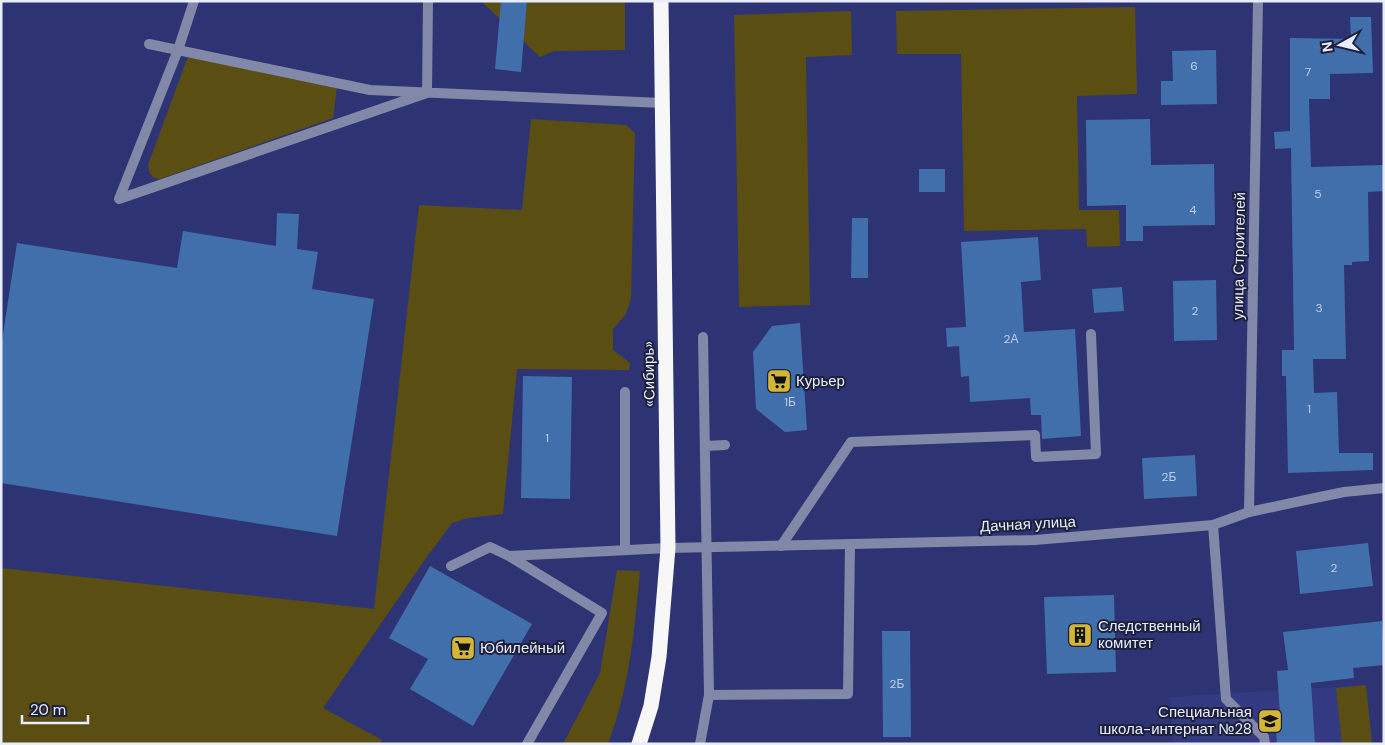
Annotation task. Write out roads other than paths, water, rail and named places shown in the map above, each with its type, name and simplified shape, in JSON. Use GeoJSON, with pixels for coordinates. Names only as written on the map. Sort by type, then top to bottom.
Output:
{"type":"FeatureCollection","features":[{"type":"Feature","properties":{"kind":"highway","name":"«Сибирь»"},"geometry":{"type":"LineString","coordinates":[[642,742],[651,706],[661,645],[668,548],[661,1]]}},
{"type":"Feature","properties":{"kind":"street"},"geometry":{"type":"LineString","coordinates":[[194,1],[178,50],[119,199],[427,93]]}},
{"type":"Feature","properties":{"kind":"street"},"geometry":{"type":"LineString","coordinates":[[427,93],[428,1]]}},
{"type":"Feature","properties":{"kind":"street","name":"улица Строителей"},"geometry":{"type":"LineString","coordinates":[[1250,512],[1258,1]]}},
{"type":"Feature","properties":{"kind":"street"},"geometry":{"type":"LineString","coordinates":[[150,44],[370,90],[662,103]]}},
{"type":"Feature","properties":{"kind":"street"},"geometry":{"type":"LineString","coordinates":[[781,546],[852,442],[1035,435],[1036,457],[1096,454],[1091,334]]}},
{"type":"Feature","properties":{"kind":"street"},"geometry":{"type":"LineString","coordinates":[[700,744],[709,695],[703,337]]}},
{"type":"Feature","properties":{"kind":"street"},"geometry":{"type":"LineString","coordinates":[[625,392],[625,550]]}},
{"type":"Feature","properties":{"kind":"street"},"geometry":{"type":"LineString","coordinates":[[705,446],[725,445]]}},
{"type":"Feature","properties":{"kind":"street","name":"Дачная улица"},"geometry":{"type":"LineString","coordinates":[[509,556],[668,548],[1035,540],[1213,525],[1250,512],[1344,492],[1384,488]]}},
{"type":"Feature","properties":{"kind":"street"},"geometry":{"type":"LineString","coordinates":[[1213,525],[1226,699],[1264,737],[1264,744]]}},
{"type":"Feature","properties":{"kind":"street"},"geometry":{"type":"LineString","coordinates":[[709,695],[848,694],[850,545]]}},
{"type":"Feature","properties":{"kind":"street"},"geometry":{"type":"LineString","coordinates":[[451,566],[490,547],[509,556],[602,613],[527,744]]}},
{"type":"Feature","properties":{"kind":"place","name":"Курьер"},"geometry":{"type":"Point","coordinates":[779,381]}},
{"type":"Feature","properties":{"kind":"place","name":"Следственный комитет"},"geometry":{"type":"Point","coordinates":[1080,635]}},
{"type":"Feature","properties":{"kind":"place","name":"Юбилейный"},"geometry":{"type":"Point","coordinates":[463,648]}},
{"type":"Feature","properties":{"kind":"place","name":"Специальная школа-интернат №28"},"geometry":{"type":"Point","coordinates":[1270,721]}}]}
